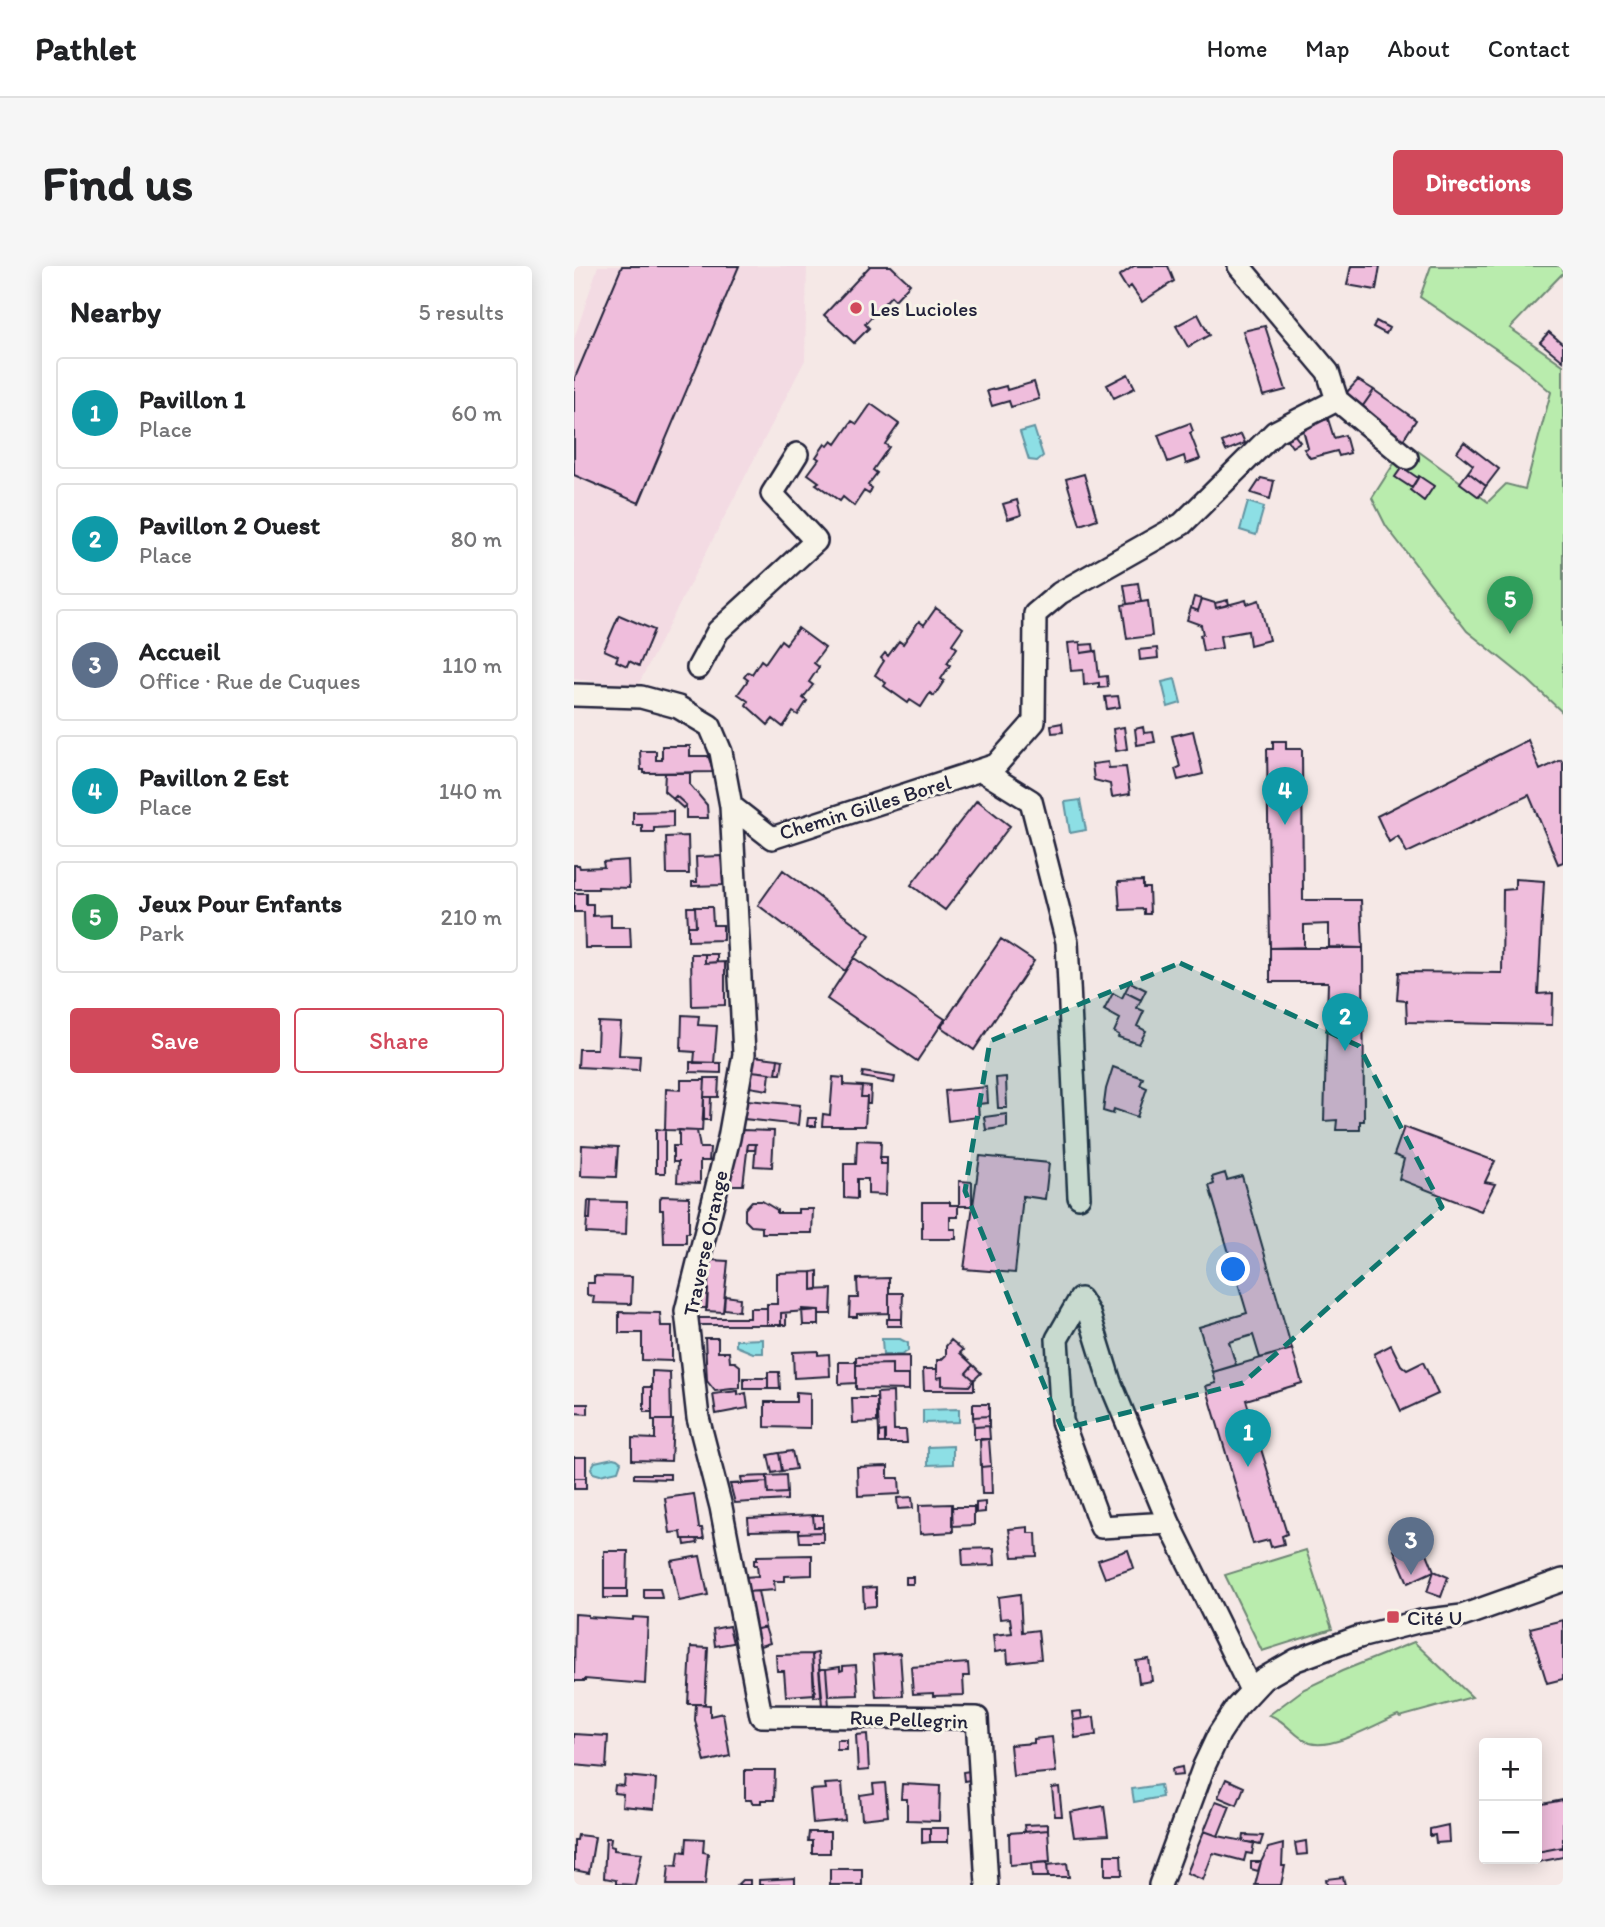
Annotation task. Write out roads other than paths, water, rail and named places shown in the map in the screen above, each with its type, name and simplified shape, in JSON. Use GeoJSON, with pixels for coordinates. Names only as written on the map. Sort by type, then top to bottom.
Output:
{"type":"FeatureCollection","features":[{"type":"Feature","properties":{"kind":"street"},"geometry":{"type":"LineString","coordinates":[[1239,266],[1328,372],[1337,400],[1407,458]]}},
{"type":"Feature","properties":{"kind":"street","name":"Chemin Gilles Borel"},"geometry":{"type":"LineString","coordinates":[[731,806],[772,838],[996,765],[1034,722],[1035,614],[1060,593],[1182,524],[1275,432],[1337,400]]}},
{"type":"Feature","properties":{"kind":"street"},"geometry":{"type":"LineString","coordinates":[[698,668],[718,631],[816,541],[772,494],[797,454]]}},
{"type":"Feature","properties":{"kind":"street"},"geometry":{"type":"LineString","coordinates":[[574,695],[641,697],[678,707],[710,726],[721,752],[731,806]]}},
{"type":"Feature","properties":{"kind":"street"},"geometry":{"type":"LineString","coordinates":[[981,770],[1031,801],[1067,942],[1079,1196]]}},
{"type":"Feature","properties":{"kind":"street","name":"Traverse Orange"},"geometry":{"type":"LineString","coordinates":[[731,806],[744,1054],[729,1138],[686,1311],[698,1418],[721,1507],[761,1717]]}},
{"type":"Feature","properties":{"kind":"street"},"geometry":{"type":"LineString","coordinates":[[1169,1523],[1101,1527],[1062,1421],[1057,1339],[1080,1299],[1090,1314],[1110,1382],[1169,1523],[1251,1690]]}},
{"type":"Feature","properties":{"kind":"street"},"geometry":{"type":"LineString","coordinates":[[1160,1885],[1204,1766],[1219,1734],[1251,1690],[1263,1679],[1287,1665],[1359,1637],[1421,1621],[1462,1616],[1563,1580]]}},
{"type":"Feature","properties":{"kind":"street","name":"Rue Pellegrin"},"geometry":{"type":"LineString","coordinates":[[761,1717],[977,1718],[987,1885]]}},
{"type":"Feature","properties":{"kind":"water"},"geometry":{"type":"Polygon","coordinates":[[[1034,428],[1043,456],[1037,461],[1029,460],[1020,432],[1034,428]]]}},
{"type":"Feature","properties":{"kind":"water"},"geometry":{"type":"Polygon","coordinates":[[[1248,502],[1264,507],[1256,535],[1240,530],[1248,502]]]}},
{"type":"Feature","properties":{"kind":"water"},"geometry":{"type":"Polygon","coordinates":[[[1175,679],[1181,703],[1168,707],[1162,682],[1175,679]]]}},
{"type":"Feature","properties":{"kind":"water"},"geometry":{"type":"Polygon","coordinates":[[[1080,800],[1086,830],[1070,833],[1065,802],[1080,800]]]}},
{"type":"Feature","properties":{"kind":"water"},"geometry":{"type":"Polygon","coordinates":[[[763,1339],[763,1353],[753,1353],[736,1346],[736,1340],[763,1339]]]}},
{"type":"Feature","properties":{"kind":"water"},"geometry":{"type":"Polygon","coordinates":[[[882,1339],[900,1339],[908,1343],[908,1351],[901,1355],[883,1355],[882,1339]]]}},
{"type":"Feature","properties":{"kind":"water"},"geometry":{"type":"Polygon","coordinates":[[[959,1409],[959,1422],[923,1423],[923,1410],[959,1409]]]}},
{"type":"Feature","properties":{"kind":"water"},"geometry":{"type":"Polygon","coordinates":[[[953,1446],[953,1464],[928,1465],[928,1447],[953,1446]]]}},
{"type":"Feature","properties":{"kind":"water"},"geometry":{"type":"Polygon","coordinates":[[[613,1458],[621,1462],[618,1471],[600,1475],[593,1473],[591,1468],[595,1462],[613,1458]]]}},
{"type":"Feature","properties":{"kind":"water"},"geometry":{"type":"Polygon","coordinates":[[[1160,1785],[1162,1797],[1134,1802],[1132,1789],[1160,1785]]]}},
{"type":"Feature","properties":{"kind":"place","name":"Les Lucioles"},"geometry":{"type":"Point","coordinates":[856,308]}},
{"type":"Feature","properties":{"kind":"place","name":"Jeux Pour Enfants"},"geometry":{"type":"Point","coordinates":[1510,634]}},
{"type":"Feature","properties":{"kind":"place","name":"Pavillon 2 Est"},"geometry":{"type":"Point","coordinates":[1285,825]}},
{"type":"Feature","properties":{"kind":"place","name":"Pavillon 2 Ouest"},"geometry":{"type":"Point","coordinates":[1345,1051]}},
{"type":"Feature","properties":{"kind":"place","name":"Pavillon 1"},"geometry":{"type":"Point","coordinates":[1248,1467]}},
{"type":"Feature","properties":{"kind":"place","name":"Accueil"},"geometry":{"type":"Point","coordinates":[1411,1575]}},
{"type":"Feature","properties":{"kind":"place","name":"Cité U"},"geometry":{"type":"Point","coordinates":[1393,1617]}}]}
